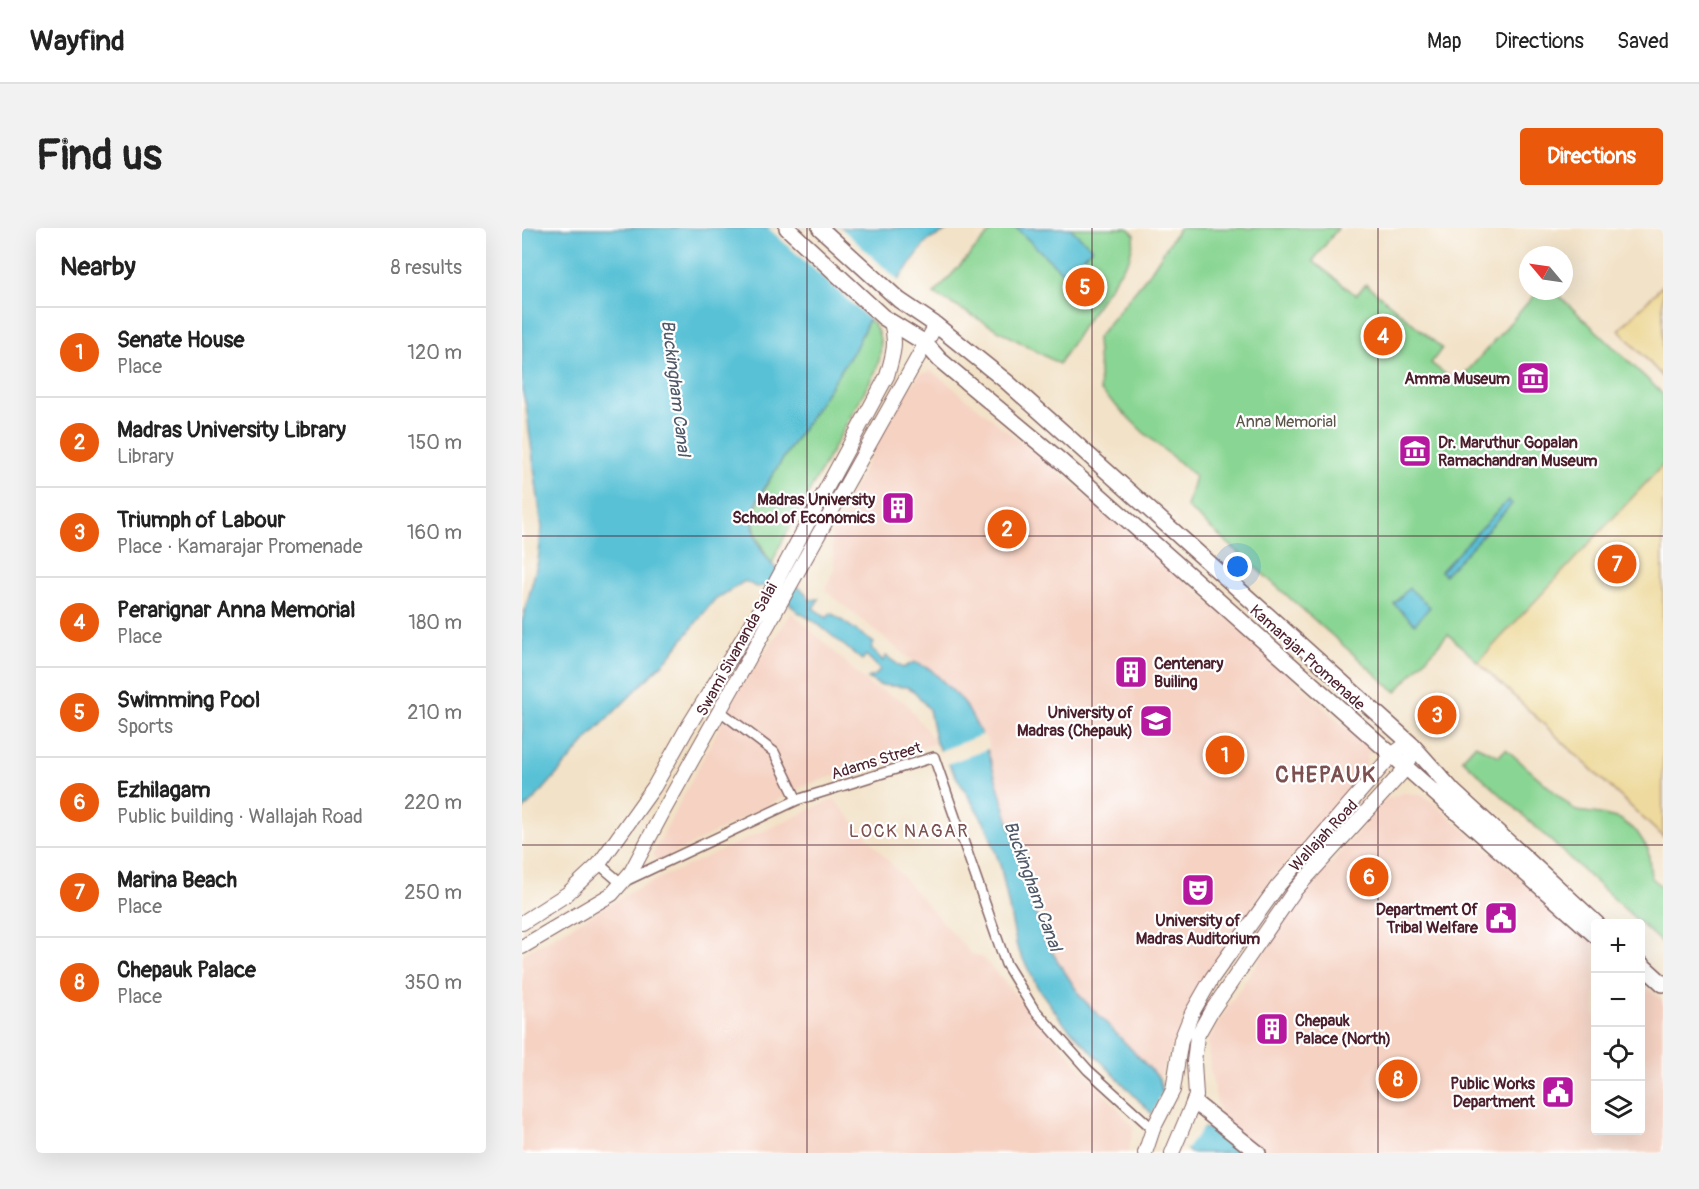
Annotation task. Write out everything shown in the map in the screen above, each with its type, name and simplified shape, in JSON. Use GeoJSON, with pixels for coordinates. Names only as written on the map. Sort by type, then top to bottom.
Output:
{"type":"FeatureCollection","features":[{"type":"Feature","properties":{"kind":"main road","name":"Kamarajar Promenade"},"geometry":{"type":"LineString","coordinates":[[787,228],[887,319],[925,343],[940,360],[1062,462],[1591,932]]}},
{"type":"Feature","properties":{"kind":"main road","name":"Kamarajar Promenade"},"geometry":{"type":"LineString","coordinates":[[820,228],[899,300],[1007,382],[1412,745],[1453,791],[1592,919]]}},
{"type":"Feature","properties":{"kind":"main road"},"geometry":{"type":"LineString","coordinates":[[1645,967],[1663,984]]}},
{"type":"Feature","properties":{"kind":"main road"},"geometry":{"type":"LineString","coordinates":[[1645,978],[1663,994]]}},
{"type":"Feature","properties":{"kind":"main road"},"geometry":{"type":"LineString","coordinates":[[1193,1105],[1258,1153]]}},
{"type":"Feature","properties":{"kind":"street","name":"Swami Sivananda Salai"},"geometry":{"type":"LineString","coordinates":[[790,573],[887,376],[896,338],[887,319]]}},
{"type":"Feature","properties":{"kind":"street","name":"Swami Sivananda Salai"},"geometry":{"type":"LineString","coordinates":[[522,947],[612,894],[631,872],[720,711],[770,608],[936,326]]}},
{"type":"Feature","properties":{"kind":"street","name":"Swami Sivananda Salai"},"geometry":{"type":"LineString","coordinates":[[522,923],[567,894],[599,864],[654,787],[686,730],[770,608]]}},
{"type":"Feature","properties":{"kind":"street"},"geometry":{"type":"LineString","coordinates":[[720,711],[774,753],[797,800]]}},
{"type":"Feature","properties":{"kind":"street","name":"Wallajah Road"},"geometry":{"type":"LineString","coordinates":[[1153,1129],[1173,1090],[1181,1040],[1192,1013],[1212,978],[1277,887],[1392,754],[1404,746],[1412,745],[1413,751],[1406,768],[1295,890],[1210,1013],[1197,1036],[1194,1062],[1197,1084],[1193,1105]]}},
{"type":"Feature","properties":{"kind":"street","name":"Adams Street"},"geometry":{"type":"LineString","coordinates":[[621,883],[797,800],[934,757],[1006,964],[1033,1008],[1088,1070],[1153,1129]]}},
{"type":"Feature","properties":{"kind":"street"},"geometry":{"type":"LineString","coordinates":[[599,864],[621,883]]}},
{"type":"Feature","properties":{"kind":"street"},"geometry":{"type":"LineString","coordinates":[[1174,1148],[1193,1105]]}},
{"type":"Feature","properties":{"kind":"street"},"geometry":{"type":"LineString","coordinates":[[1150,1151],[1153,1129]]}},
{"type":"Feature","properties":{"kind":"shaded area","name":"University of Madras (Chepauk)"},"geometry":{"type":"Polygon","coordinates":[[[932,371],[1056,470],[1225,616],[1369,750],[1360,783],[1271,879],[1211,969],[1189,1006],[1159,1078],[1081,997],[1044,940],[984,739],[920,663],[914,662],[825,590],[835,568],[831,534],[880,436],[919,374],[932,371]]]}},
{"type":"Feature","properties":{"kind":"shaded area"},"geometry":{"type":"Polygon","coordinates":[[[792,613],[871,686],[905,702],[936,743],[804,786],[658,862],[653,854],[740,688],[792,613]]]}},
{"type":"Feature","properties":{"kind":"shaded area"},"geometry":{"type":"Polygon","coordinates":[[[1404,793],[1424,795],[1591,940],[1591,1135],[1645,1135],[1645,985],[1663,1001],[1663,1153],[1247,1153],[1223,1133],[1210,1068],[1208,1041],[1225,1011],[1302,898],[1386,799],[1404,793]]]}},
{"type":"Feature","properties":{"kind":"shaded area"},"geometry":{"type":"Polygon","coordinates":[[[834,799],[970,953],[983,958],[1134,1127],[1128,1153],[522,1153],[522,955],[636,889],[834,799]]]}},
{"type":"Feature","properties":{"kind":"green space"},"geometry":{"type":"Polygon","coordinates":[[[994,228],[1128,228],[1135,235],[1129,259],[1059,364],[934,294],[994,228]]]}},
{"type":"Feature","properties":{"kind":"green space","name":"Anna Memorial"},"geometry":{"type":"Polygon","coordinates":[[[1179,228],[1338,228],[1313,261],[1356,295],[1366,284],[1442,348],[1431,363],[1457,383],[1530,300],[1564,300],[1663,394],[1663,465],[1478,662],[1448,634],[1396,692],[1187,507],[1195,476],[1144,433],[1100,390],[1097,338],[1151,271],[1179,228]]]}},
{"type":"Feature","properties":{"kind":"green space"},"geometry":{"type":"Polygon","coordinates":[[[869,319],[877,330],[880,343],[880,356],[876,370],[777,551],[772,565],[755,530],[754,521],[758,502],[771,477],[855,349],[869,319]]]}},
{"type":"Feature","properties":{"kind":"green space"},"geometry":{"type":"Polygon","coordinates":[[[1475,745],[1499,756],[1506,749],[1576,811],[1620,819],[1637,832],[1648,849],[1651,877],[1663,888],[1663,944],[1645,927],[1645,919],[1636,919],[1462,759],[1475,745]]]}},
{"type":"Feature","properties":{"kind":"sand"},"geometry":{"type":"Polygon","coordinates":[[[1663,285],[1663,377],[1619,330],[1663,285]]]}},
{"type":"Feature","properties":{"kind":"sand"},"geometry":{"type":"Polygon","coordinates":[[[1663,465],[1663,837],[1478,662],[1663,465]]]}},
{"type":"Feature","properties":{"kind":"water","name":"Buckingham Canal"},"geometry":{"type":"Polygon","coordinates":[[[522,228],[952,228],[927,241],[869,319],[855,349],[760,495],[753,515],[754,534],[767,559],[780,573],[802,590],[810,600],[819,599],[813,608],[827,618],[831,613],[874,643],[871,648],[883,661],[886,656],[903,668],[914,662],[930,669],[964,702],[984,739],[1044,940],[1081,997],[1159,1078],[1162,1092],[1203,1128],[1223,1133],[1247,1153],[1190,1153],[1062,1021],[1038,988],[1017,947],[1001,868],[987,827],[936,743],[929,709],[915,692],[907,687],[879,685],[868,678],[876,675],[880,669],[866,655],[862,660],[814,621],[798,612],[782,596],[764,586],[756,587],[745,581],[714,600],[668,658],[592,734],[522,811],[522,622],[538,561],[542,528],[522,390],[522,228]]]}},
{"type":"Feature","properties":{"kind":"water"},"geometry":{"type":"Polygon","coordinates":[[[1016,228],[1070,228],[1092,248],[1066,276],[1016,228]]]}},
{"type":"Feature","properties":{"kind":"water"},"geometry":{"type":"Polygon","coordinates":[[[1508,500],[1512,504],[1445,575],[1441,571],[1508,500]]]}},
{"type":"Feature","properties":{"kind":"water"},"geometry":{"type":"Polygon","coordinates":[[[1409,588],[1430,607],[1415,624],[1394,604],[1409,588]]]}},
{"type":"Feature","properties":{"kind":"pier"},"geometry":{"type":"Polygon","coordinates":[[[768,228],[841,228],[900,282],[871,321],[768,228]]]}},
{"type":"Feature","properties":{"kind":"pier"},"geometry":{"type":"Polygon","coordinates":[[[984,734],[990,748],[945,765],[937,752],[984,734]]]}},
{"type":"Feature","properties":{"kind":"pier"},"geometry":{"type":"Polygon","coordinates":[[[1164,1088],[1205,1125],[1186,1150],[1151,1117],[1164,1088]]]}},
{"type":"Feature","properties":{"kind":"place","name":"Swimming Pool"},"geometry":{"type":"Point","coordinates":[1085,287]}},
{"type":"Feature","properties":{"kind":"place","name":"Perarignar Anna Memorial"},"geometry":{"type":"Point","coordinates":[1383,336]}},
{"type":"Feature","properties":{"kind":"place","name":"Amma Museum"},"geometry":{"type":"Point","coordinates":[1533,378]}},
{"type":"Feature","properties":{"kind":"place","name":"Dr. Maruthur Gopalan Ramachandran Museum"},"geometry":{"type":"Point","coordinates":[1415,451]}},
{"type":"Feature","properties":{"kind":"place","name":"Madras University School of Economics"},"geometry":{"type":"Point","coordinates":[898,508]}},
{"type":"Feature","properties":{"kind":"place","name":"Madras University Library"},"geometry":{"type":"Point","coordinates":[1007,529]}},
{"type":"Feature","properties":{"kind":"place","name":"Marina Beach"},"geometry":{"type":"Point","coordinates":[1617,564]}},
{"type":"Feature","properties":{"kind":"place","name":"Centenary Builing"},"geometry":{"type":"Point","coordinates":[1131,672]}},
{"type":"Feature","properties":{"kind":"place","name":"Triumph of Labour"},"geometry":{"type":"Point","coordinates":[1437,715]}},
{"type":"Feature","properties":{"kind":"place","name":"University of Madras (Chepauk)"},"geometry":{"type":"Point","coordinates":[1156,721]}},
{"type":"Feature","properties":{"kind":"place","name":"Senate House"},"geometry":{"type":"Point","coordinates":[1225,755]}},
{"type":"Feature","properties":{"kind":"place","name":"Ezhilagam"},"geometry":{"type":"Point","coordinates":[1369,877]}},
{"type":"Feature","properties":{"kind":"place","name":"University of Madras Auditorium"},"geometry":{"type":"Point","coordinates":[1198,890]}},
{"type":"Feature","properties":{"kind":"place","name":"Department Of Tribal Welfare"},"geometry":{"type":"Point","coordinates":[1501,918]}},
{"type":"Feature","properties":{"kind":"place","name":"Chepauk Palace (North)"},"geometry":{"type":"Point","coordinates":[1272,1029]}},
{"type":"Feature","properties":{"kind":"place","name":"Chepauk Palace"},"geometry":{"type":"Point","coordinates":[1398,1079]}},
{"type":"Feature","properties":{"kind":"place","name":"Public Works Department"},"geometry":{"type":"Point","coordinates":[1558,1092]}},
{"type":"Feature","properties":{"kind":"district","name":"CHEPAUK"},"geometry":{"type":"Point","coordinates":[1326,774]}},
{"type":"Feature","properties":{"kind":"district","name":"LOCK NAGAR"},"geometry":{"type":"Point","coordinates":[909,831]}}]}
